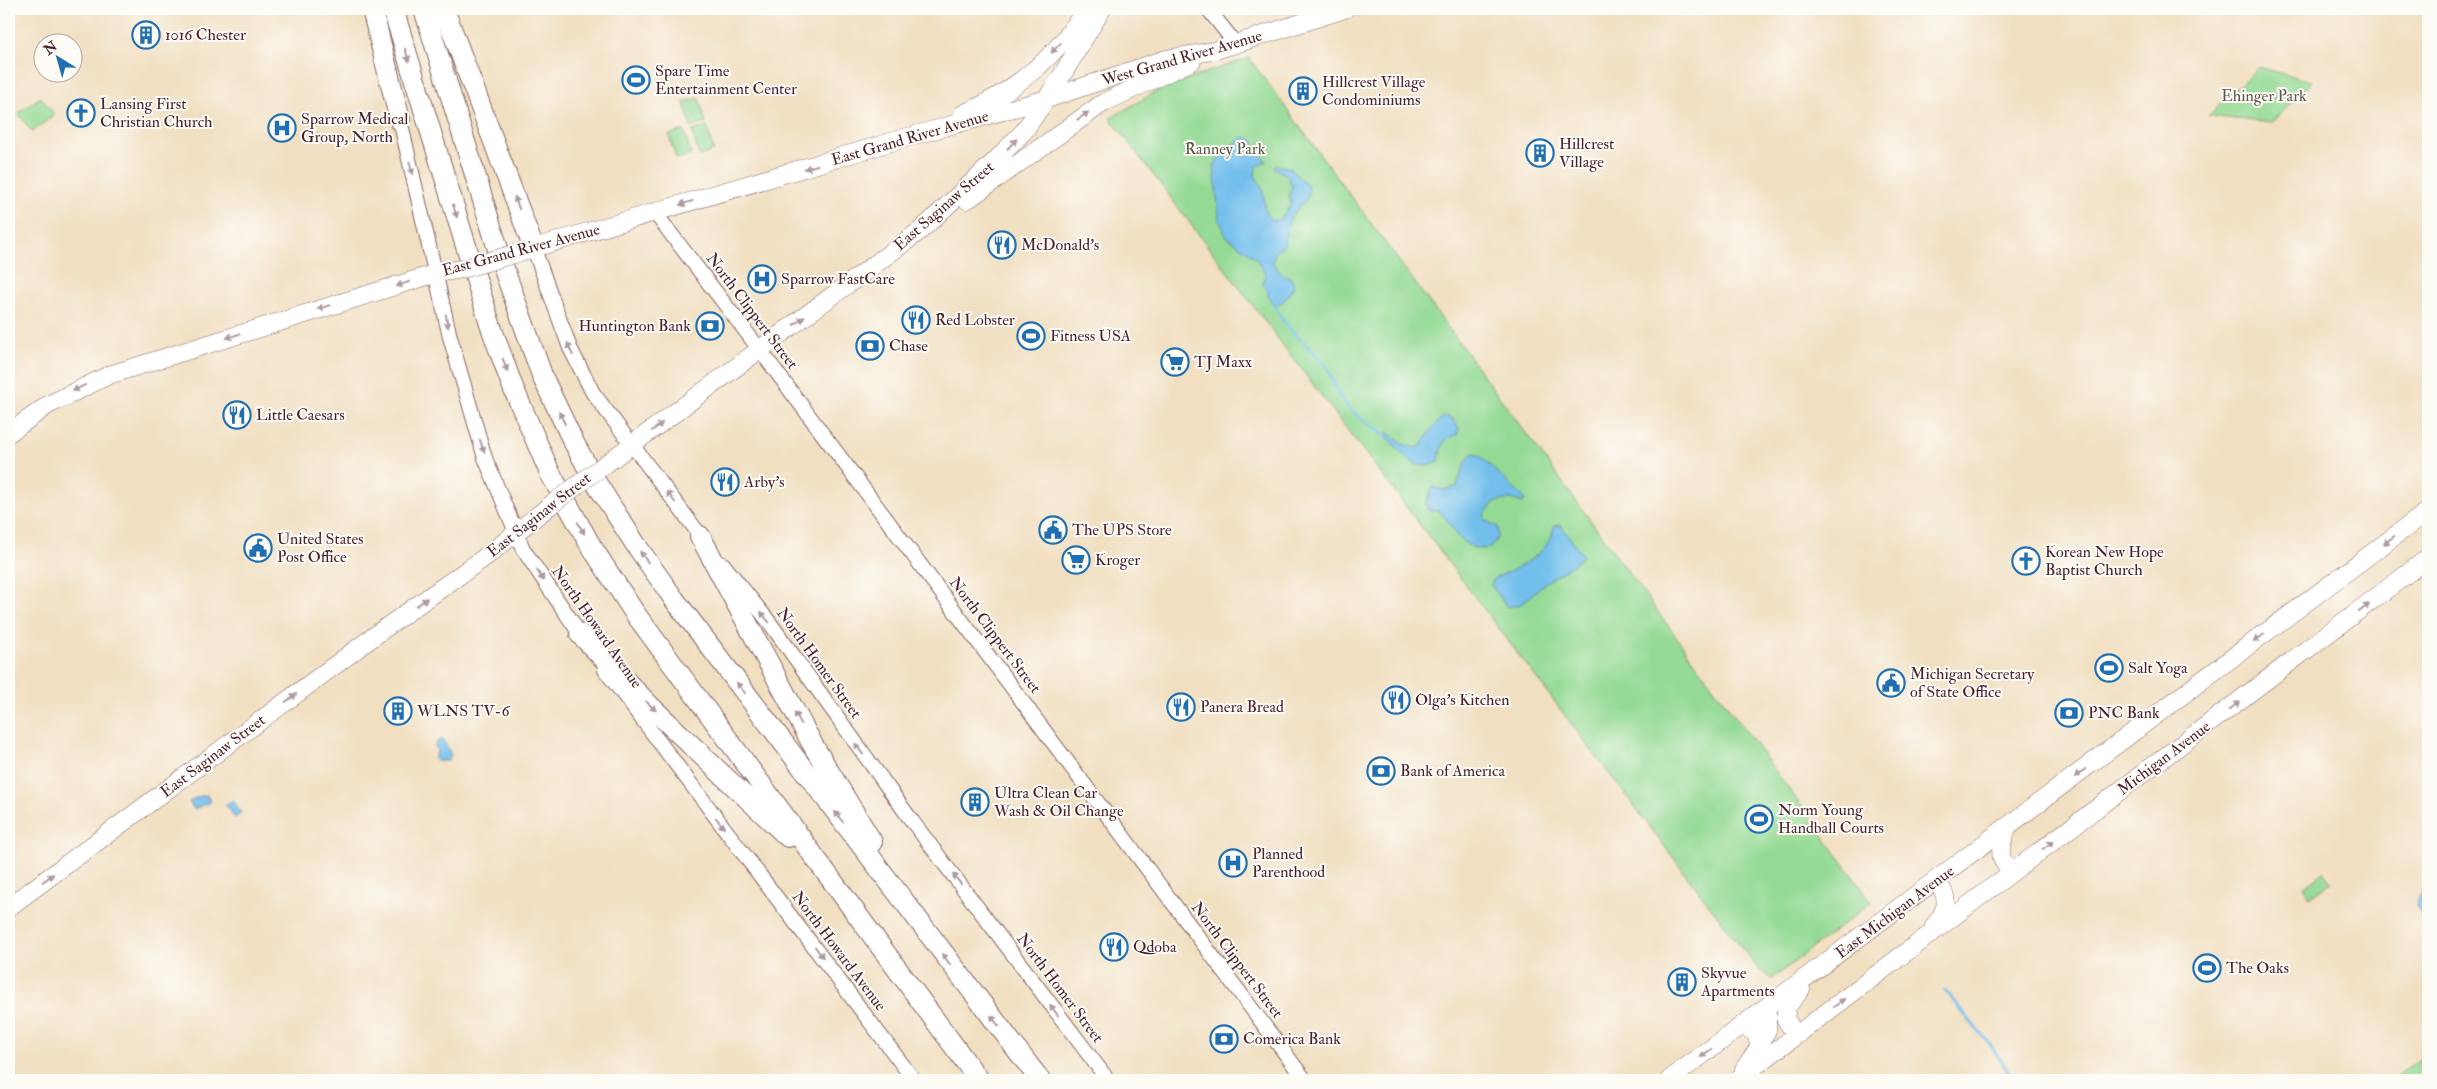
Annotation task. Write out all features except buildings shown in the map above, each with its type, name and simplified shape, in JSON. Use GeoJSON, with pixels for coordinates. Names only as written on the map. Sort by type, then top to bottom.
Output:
{"type":"FeatureCollection","features":[{"type":"Feature","properties":{"kind":"highway"},"geometry":{"type":"LineString","coordinates":[[372,9],[400,120]]}},
{"type":"Feature","properties":{"kind":"highway"},"geometry":{"type":"LineString","coordinates":[[393,9],[500,354],[529,427],[550,473],[591,546],[634,612],[979,1080]]}},
{"type":"Feature","properties":{"kind":"highway"},"geometry":{"type":"LineString","coordinates":[[424,9],[516,305],[543,378],[576,447],[610,506],[656,575],[1040,1080]]}},
{"type":"Feature","properties":{"kind":"highway"},"geometry":{"type":"LineString","coordinates":[[444,9],[534,249]]}},
{"type":"Feature","properties":{"kind":"highway"},"geometry":{"type":"LineString","coordinates":[[700,536],[814,748],[932,940]]}},
{"type":"Feature","properties":{"kind":"highway"},"geometry":{"type":"LineString","coordinates":[[580,634],[650,706],[783,832],[896,968]]}},
{"type":"Feature","properties":{"kind":"main road"},"geometry":{"type":"LineString","coordinates":[[908,137],[970,111],[1010,88],[1058,47],[1085,9]]}},
{"type":"Feature","properties":{"kind":"main road","name":"East Saginaw Street"},"geometry":{"type":"LineString","coordinates":[[9,907],[517,533],[552,504],[921,230],[1010,147],[1047,99],[1102,9]]}},
{"type":"Feature","properties":{"kind":"main road","name":"West Grand River Avenue"},"geometry":{"type":"LineString","coordinates":[[1047,99],[1166,59],[1213,51],[1345,9]]}},
{"type":"Feature","properties":{"kind":"main road"},"geometry":{"type":"LineString","coordinates":[[921,230],[1103,103],[1213,51]]}},
{"type":"Feature","properties":{"kind":"main road","name":"East Grand River Avenue"},"geometry":{"type":"LineString","coordinates":[[9,433],[48,405],[109,375],[437,273],[462,269],[534,249],[908,137],[1047,99]]}},
{"type":"Feature","properties":{"kind":"main road","name":"East Michigan Avenue"},"geometry":{"type":"LineString","coordinates":[[1669,1080],[1937,881],[2428,511]]}},
{"type":"Feature","properties":{"kind":"main road","name":"Michigan Avenue"},"geometry":{"type":"LineString","coordinates":[[1800,1033],[2428,558]]}},
{"type":"Feature","properties":{"kind":"main road"},"geometry":{"type":"LineString","coordinates":[[2007,828],[2001,844],[2001,856],[2008,865],[2018,868]]}},
{"type":"Feature","properties":{"kind":"main road"},"geometry":{"type":"LineString","coordinates":[[1927,936],[1946,908],[1946,896],[1937,881]]}},
{"type":"Feature","properties":{"kind":"main road"},"geometry":{"type":"LineString","coordinates":[[1779,1049],[1779,1024],[1787,1007],[1818,969]]}},
{"type":"Feature","properties":{"kind":"main road"},"geometry":{"type":"LineString","coordinates":[[1736,1080],[1758,1049],[1767,1030],[1767,1007]]}},
{"type":"Feature","properties":{"kind":"main road"},"geometry":{"type":"LineString","coordinates":[[1736,1080],[1800,1033],[1792,1029],[1786,1021],[1787,1007]]}},
{"type":"Feature","properties":{"kind":"main road"},"geometry":{"type":"LineString","coordinates":[[1742,1025],[1757,1036],[1760,1042],[1758,1049]]}},
{"type":"Feature","properties":{"kind":"street"},"geometry":{"type":"LineString","coordinates":[[1208,9],[1235,43]]}},
{"type":"Feature","properties":{"kind":"street","name":"North Howard Avenue"},"geometry":{"type":"LineString","coordinates":[[400,120],[437,273],[450,337],[471,414],[497,491],[528,556],[580,634],[674,764],[737,844],[914,1080]]}},
{"type":"Feature","properties":{"kind":"street","name":"North Clippert Street"},"geometry":{"type":"LineString","coordinates":[[655,213],[760,350],[1305,1080]]}},
{"type":"Feature","properties":{"kind":"street","name":"North Homer Street"},"geometry":{"type":"LineString","coordinates":[[534,249],[555,312],[580,370],[606,412],[700,536],[770,623],[904,810],[1108,1080]]}},
{"type":"Feature","properties":{"kind":"green space","name":"Ranney Park"},"geometry":{"type":"Polygon","coordinates":[[[1249,58],[1872,902],[1772,979],[1758,969],[1110,118],[1164,87],[1249,58]]]}},
{"type":"Feature","properties":{"kind":"green space","name":"Ehinger Park"},"geometry":{"type":"Polygon","coordinates":[[[2258,67],[2312,81],[2272,123],[2208,116],[2258,67]]]}},
{"type":"Feature","properties":{"kind":"green space"},"geometry":{"type":"Polygon","coordinates":[[[41,97],[54,115],[32,132],[18,113],[41,97]]]}},
{"type":"Feature","properties":{"kind":"green space"},"geometry":{"type":"Polygon","coordinates":[[[699,98],[706,123],[691,127],[684,102],[699,98]]]}},
{"type":"Feature","properties":{"kind":"green space"},"geometry":{"type":"Polygon","coordinates":[[[707,127],[714,151],[699,156],[692,131],[707,127]]]}},
{"type":"Feature","properties":{"kind":"green space"},"geometry":{"type":"Polygon","coordinates":[[[684,130],[691,155],[676,159],[669,135],[684,130]]]}},
{"type":"Feature","properties":{"kind":"green space"},"geometry":{"type":"Polygon","coordinates":[[[2323,872],[2331,882],[2310,897],[2303,887],[2323,872]]]}},
{"type":"Feature","properties":{"kind":"green space"},"geometry":{"type":"Polygon","coordinates":[[[2428,1053],[2428,1080],[2391,1080],[2428,1053]]]}},
{"type":"Feature","properties":{"kind":"water"},"geometry":{"type":"Polygon","coordinates":[[[1245,137],[1253,140],[1256,149],[1266,161],[1256,167],[1255,176],[1262,188],[1265,209],[1270,220],[1280,220],[1291,204],[1289,195],[1292,186],[1287,175],[1274,168],[1276,165],[1290,168],[1309,188],[1308,198],[1290,218],[1285,244],[1276,251],[1272,262],[1281,273],[1291,278],[1294,286],[1285,300],[1275,307],[1268,297],[1268,291],[1262,284],[1266,276],[1256,258],[1226,236],[1219,219],[1214,165],[1228,147],[1245,137]]]}},
{"type":"Feature","properties":{"kind":"water"},"geometry":{"type":"Polygon","coordinates":[[[1445,416],[1452,418],[1459,429],[1457,435],[1448,439],[1443,444],[1439,462],[1423,466],[1416,464],[1404,455],[1386,436],[1387,432],[1404,445],[1419,448],[1434,426],[1445,416]]]}},
{"type":"Feature","properties":{"kind":"water"},"geometry":{"type":"Polygon","coordinates":[[[1473,453],[1481,457],[1525,499],[1523,503],[1510,499],[1495,502],[1484,514],[1486,521],[1498,527],[1498,537],[1490,548],[1480,549],[1466,543],[1439,511],[1428,510],[1426,502],[1433,487],[1443,490],[1456,487],[1465,465],[1473,453]]]}},
{"type":"Feature","properties":{"kind":"water"},"geometry":{"type":"Polygon","coordinates":[[[1560,525],[1583,555],[1574,564],[1546,582],[1520,605],[1507,607],[1491,585],[1494,578],[1532,559],[1547,544],[1552,536],[1554,526],[1560,525]]]}},
{"type":"Feature","properties":{"kind":"water"},"geometry":{"type":"Polygon","coordinates":[[[440,739],[445,743],[451,755],[448,761],[436,761],[434,759],[437,752],[435,744],[440,739]]]}},
{"type":"Feature","properties":{"kind":"water"},"geometry":{"type":"Polygon","coordinates":[[[207,795],[210,802],[194,809],[189,802],[197,797],[207,795]]]}},
{"type":"Feature","properties":{"kind":"water"},"geometry":{"type":"Polygon","coordinates":[[[233,800],[241,813],[235,818],[225,805],[233,800]]]}},
{"type":"Feature","properties":{"kind":"water"},"geometry":{"type":"Polygon","coordinates":[[[2428,884],[2428,926],[2416,906],[2418,896],[2428,884]]]}},
{"type":"Feature","properties":{"kind":"water","name":"The Oaks"},"geometry":{"type":"Polygon","coordinates":[[[2212,959],[2217,966],[2203,977],[2198,970],[2212,959]]]}},
{"type":"Feature","properties":{"kind":"waterway"},"geometry":{"type":"LineString","coordinates":[[1275,307],[1290,329],[1326,365],[1338,393],[1347,406],[1386,436]]}},
{"type":"Feature","properties":{"kind":"waterway"},"geometry":{"type":"LineString","coordinates":[[1945,991],[1991,1046],[2014,1080]]}},
{"type":"Feature","properties":{"kind":"place","name":"1016 Chester"},"geometry":{"type":"Point","coordinates":[146,35]}},
{"type":"Feature","properties":{"kind":"place","name":"Spare Time Entertainment Center"},"geometry":{"type":"Point","coordinates":[636,80]}},
{"type":"Feature","properties":{"kind":"place","name":"Hillcrest Village Condominiums"},"geometry":{"type":"Point","coordinates":[1303,91]}},
{"type":"Feature","properties":{"kind":"place","name":"Lansing First Christian Church"},"geometry":{"type":"Point","coordinates":[81,113]}},
{"type":"Feature","properties":{"kind":"place","name":"Sparrow Medical Group, North"},"geometry":{"type":"Point","coordinates":[282,128]}},
{"type":"Feature","properties":{"kind":"place","name":"Hillcrest Village"},"geometry":{"type":"Point","coordinates":[1540,153]}},
{"type":"Feature","properties":{"kind":"place","name":"McDonald's"},"geometry":{"type":"Point","coordinates":[1002,245]}},
{"type":"Feature","properties":{"kind":"place","name":"Sparrow FastCare"},"geometry":{"type":"Point","coordinates":[762,279]}},
{"type":"Feature","properties":{"kind":"place","name":"Red Lobster"},"geometry":{"type":"Point","coordinates":[916,320]}},
{"type":"Feature","properties":{"kind":"place","name":"Huntington Bank"},"geometry":{"type":"Point","coordinates":[710,326]}},
{"type":"Feature","properties":{"kind":"place","name":"Fitness USA"},"geometry":{"type":"Point","coordinates":[1031,336]}},
{"type":"Feature","properties":{"kind":"place","name":"Chase"},"geometry":{"type":"Point","coordinates":[870,346]}},
{"type":"Feature","properties":{"kind":"place","name":"TJ Maxx"},"geometry":{"type":"Point","coordinates":[1175,362]}},
{"type":"Feature","properties":{"kind":"place","name":"Little Caesars"},"geometry":{"type":"Point","coordinates":[237,415]}},
{"type":"Feature","properties":{"kind":"place","name":"Arby's"},"geometry":{"type":"Point","coordinates":[725,482]}},
{"type":"Feature","properties":{"kind":"place","name":"The UPS Store"},"geometry":{"type":"Point","coordinates":[1053,530]}},
{"type":"Feature","properties":{"kind":"place","name":"United States Post Office"},"geometry":{"type":"Point","coordinates":[258,548]}},
{"type":"Feature","properties":{"kind":"place","name":"Kroger"},"geometry":{"type":"Point","coordinates":[1076,560]}},
{"type":"Feature","properties":{"kind":"place","name":"Korean New Hope Baptist Church"},"geometry":{"type":"Point","coordinates":[2026,561]}},
{"type":"Feature","properties":{"kind":"place","name":"Salt Yoga"},"geometry":{"type":"Point","coordinates":[2109,668]}},
{"type":"Feature","properties":{"kind":"place","name":"Michigan Secretary of State Office"},"geometry":{"type":"Point","coordinates":[1891,683]}},
{"type":"Feature","properties":{"kind":"place","name":"Olga's Kitchen"},"geometry":{"type":"Point","coordinates":[1396,700]}},
{"type":"Feature","properties":{"kind":"place","name":"Panera Bread"},"geometry":{"type":"Point","coordinates":[1181,707]}},
{"type":"Feature","properties":{"kind":"place","name":"WLNS TV-6"},"geometry":{"type":"Point","coordinates":[398,711]}},
{"type":"Feature","properties":{"kind":"place","name":"PNC Bank"},"geometry":{"type":"Point","coordinates":[2069,713]}},
{"type":"Feature","properties":{"kind":"place","name":"Bank of America"},"geometry":{"type":"Point","coordinates":[1381,771]}},
{"type":"Feature","properties":{"kind":"place","name":"Ultra Clean Car Wash & Oil Change"},"geometry":{"type":"Point","coordinates":[975,802]}},
{"type":"Feature","properties":{"kind":"place","name":"Norm Young Handball Courts"},"geometry":{"type":"Point","coordinates":[1759,819]}},
{"type":"Feature","properties":{"kind":"place","name":"Planned Parenthood"},"geometry":{"type":"Point","coordinates":[1233,863]}},
{"type":"Feature","properties":{"kind":"place","name":"Qdoba"},"geometry":{"type":"Point","coordinates":[1114,947]}},
{"type":"Feature","properties":{"kind":"place","name":"The Oaks"},"geometry":{"type":"Point","coordinates":[2207,968]}},
{"type":"Feature","properties":{"kind":"place","name":"Skyvue Apartments"},"geometry":{"type":"Point","coordinates":[1682,982]}},
{"type":"Feature","properties":{"kind":"place","name":"Comerica Bank"},"geometry":{"type":"Point","coordinates":[1224,1039]}}]}
